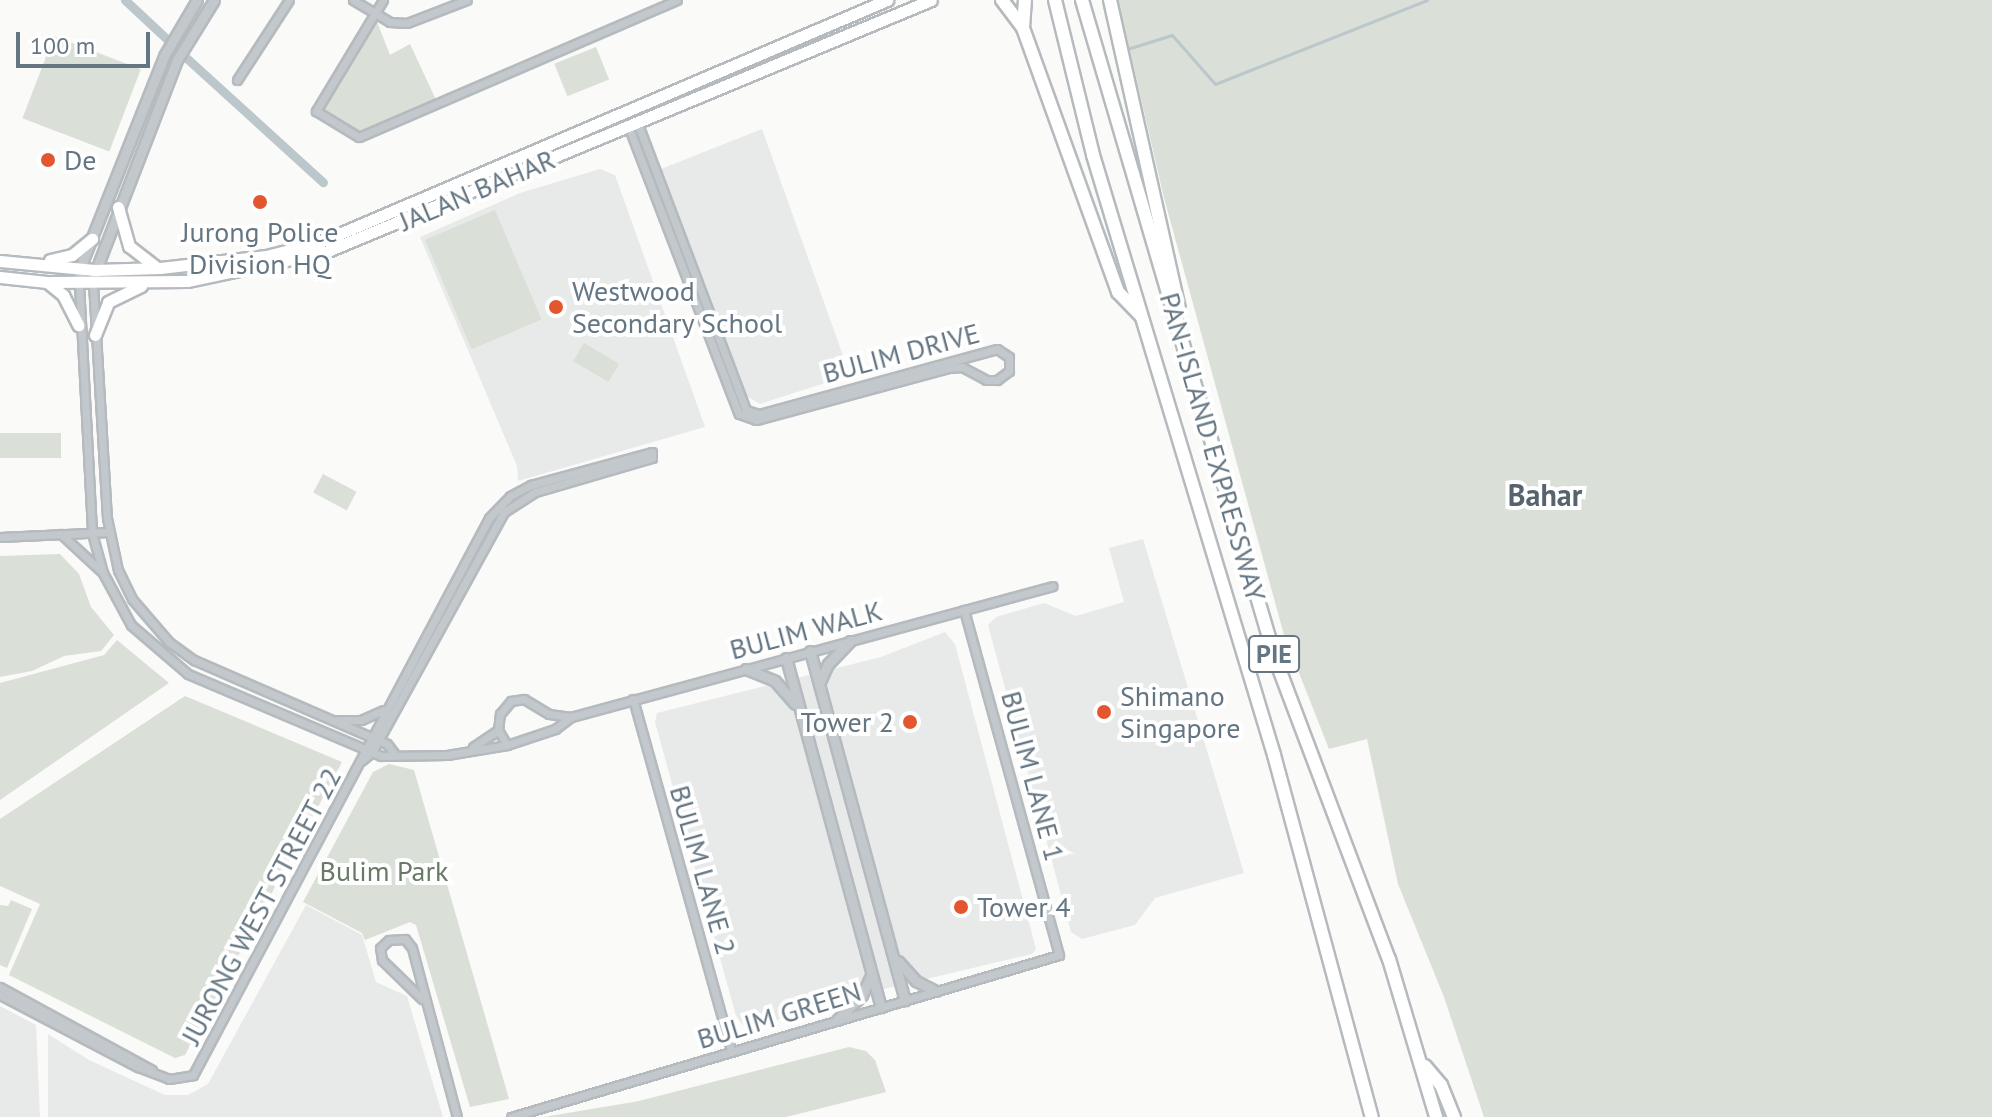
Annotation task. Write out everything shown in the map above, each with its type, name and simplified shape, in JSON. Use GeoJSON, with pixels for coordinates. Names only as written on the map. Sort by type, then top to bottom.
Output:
{"type":"FeatureCollection","features":[{"type":"Feature","properties":{"kind":"highway"},"geometry":{"type":"LineString","coordinates":[[1002,0],[1023,28],[1118,292],[1140,315]]}},
{"type":"Feature","properties":{"kind":"highway"},"geometry":{"type":"LineString","coordinates":[[1023,28],[1025,0]]}},
{"type":"Feature","properties":{"kind":"highway","name":"PAN-ISLAND EXPRESSWAY"},"geometry":{"type":"LineString","coordinates":[[1055,0],[1140,315],[1274,755],[1375,1117]]}},
{"type":"Feature","properties":{"kind":"highway","name":"PAN-ISLAND EXPRESSWAY"},"geometry":{"type":"LineString","coordinates":[[1082,0],[1275,658],[1423,1064],[1436,1117]]}},
{"type":"Feature","properties":{"kind":"highway"},"geometry":{"type":"LineString","coordinates":[[1110,3],[1177,290],[1182,341]]}},
{"type":"Feature","properties":{"kind":"highway"},"geometry":{"type":"LineString","coordinates":[[1423,1064],[1441,1085],[1454,1117]]}},
{"type":"Feature","properties":{"kind":"main road","name":"JALAN BAHAR"},"geometry":{"type":"LineString","coordinates":[[0,277],[79,283],[94,276],[266,256],[368,225],[887,0]]}},
{"type":"Feature","properties":{"kind":"main road","name":"JALAN BAHAR"},"geometry":{"type":"LineString","coordinates":[[0,261],[80,268],[94,276],[153,283],[231,274],[325,252],[762,73],[931,0]]}},
{"type":"Feature","properties":{"kind":"main road"},"geometry":{"type":"LineString","coordinates":[[752,60],[749,70],[762,73]]}},
{"type":"Feature","properties":{"kind":"main road"},"geometry":{"type":"LineString","coordinates":[[118,207],[129,246],[138,258],[160,268]]}},
{"type":"Feature","properties":{"kind":"main road"},"geometry":{"type":"LineString","coordinates":[[25,263],[60,259],[92,239]]}},
{"type":"Feature","properties":{"kind":"main road"},"geometry":{"type":"LineString","coordinates":[[47,282],[63,295],[78,325]]}},
{"type":"Feature","properties":{"kind":"main road"},"geometry":{"type":"LineString","coordinates":[[95,335],[108,302],[153,283]]}},
{"type":"Feature","properties":{"kind":"street"},"geometry":{"type":"LineString","coordinates":[[197,0],[164,56],[80,268],[78,325],[92,533],[103,573],[131,625],[188,674],[368,750]]}},
{"type":"Feature","properties":{"kind":"street"},"geometry":{"type":"LineString","coordinates":[[214,0],[177,60],[94,276],[95,335],[109,532],[132,599],[169,642],[218,671],[375,738],[394,753]]}},
{"type":"Feature","properties":{"kind":"street"},"geometry":{"type":"LineString","coordinates":[[237,80],[289,0]]}},
{"type":"Feature","properties":{"kind":"street"},"geometry":{"type":"LineString","coordinates":[[353,0],[390,22],[407,23],[467,0]]}},
{"type":"Feature","properties":{"kind":"street"},"geometry":{"type":"LineString","coordinates":[[383,0],[316,111],[359,137],[677,0]]}},
{"type":"Feature","properties":{"kind":"street","name":"BULIM DRIVE"},"geometry":{"type":"LineString","coordinates":[[633,126],[746,410],[759,414],[997,349],[1009,357],[1009,371],[986,380],[962,367],[949,368],[756,420],[739,414],[633,126]]}},
{"type":"Feature","properties":{"kind":"street"},"geometry":{"type":"LineString","coordinates":[[652,452],[652,458],[535,492],[504,512],[375,738],[387,707],[489,518],[503,503],[531,485],[652,452]]}},
{"type":"Feature","properties":{"kind":"street"},"geometry":{"type":"LineString","coordinates":[[0,537],[109,532]]}},
{"type":"Feature","properties":{"kind":"street"},"geometry":{"type":"LineString","coordinates":[[61,534],[103,573]]}},
{"type":"Feature","properties":{"kind":"street","name":"BULIM WALK"},"geometry":{"type":"LineString","coordinates":[[368,750],[422,756],[507,745],[555,729],[571,717],[1053,586]]}},
{"type":"Feature","properties":{"kind":"street","name":"BULIM LANE 1"},"geometry":{"type":"LineString","coordinates":[[964,610],[1059,955]]}},
{"type":"Feature","properties":{"kind":"street"},"geometry":{"type":"LineString","coordinates":[[819,684],[828,664],[850,641]]}},
{"type":"Feature","properties":{"kind":"street"},"geometry":{"type":"LineString","coordinates":[[810,651],[905,1000]]}},
{"type":"Feature","properties":{"kind":"street"},"geometry":{"type":"LineString","coordinates":[[786,658],[881,1007]]}},
{"type":"Feature","properties":{"kind":"street"},"geometry":{"type":"LineString","coordinates":[[746,669],[775,681],[799,710]]}},
{"type":"Feature","properties":{"kind":"street","name":"BULIM WALK"},"geometry":{"type":"LineString","coordinates":[[469,749],[498,730],[500,714],[511,701],[524,699],[549,714],[571,717]]}},
{"type":"Feature","properties":{"kind":"street","name":"BULIM LANE 2"},"geometry":{"type":"LineString","coordinates":[[633,699],[731,1051]]}},
{"type":"Feature","properties":{"kind":"street"},"geometry":{"type":"LineString","coordinates":[[336,720],[361,720],[387,707]]}},
{"type":"Feature","properties":{"kind":"street"},"geometry":{"type":"LineString","coordinates":[[498,730],[507,745]]}},
{"type":"Feature","properties":{"kind":"street","name":"JURONG WEST STREET 22"},"geometry":{"type":"LineString","coordinates":[[153,1072],[185,1079],[203,1063],[375,738]]}},
{"type":"Feature","properties":{"kind":"street"},"geometry":{"type":"LineString","coordinates":[[422,999],[382,960],[380,948],[389,940],[405,939],[412,948],[422,999],[457,1117]]}},
{"type":"Feature","properties":{"kind":"street"},"geometry":{"type":"LineString","coordinates":[[891,951],[905,971],[936,991]]}},
{"type":"Feature","properties":{"kind":"street","name":"BULIM GREEN"},"geometry":{"type":"LineString","coordinates":[[511,1117],[1059,955]]}},
{"type":"Feature","properties":{"kind":"street"},"geometry":{"type":"LineString","coordinates":[[837,1020],[862,995],[872,974]]}},
{"type":"Feature","properties":{"kind":"street"},"geometry":{"type":"LineString","coordinates":[[0,987],[153,1072]]}},
{"type":"Feature","properties":{"kind":"street"},"geometry":{"type":"LineString","coordinates":[[0,995],[153,1072]]}},
{"type":"Feature","properties":{"kind":"shaded area"},"geometry":{"type":"Polygon","coordinates":[[[762,129],[850,375],[760,404],[742,393],[661,169],[762,129]]]}},
{"type":"Feature","properties":{"kind":"shaded area","name":"Westwood Secondary School"},"geometry":{"type":"Polygon","coordinates":[[[600,169],[615,175],[705,427],[518,481],[517,466],[420,237],[520,193],[600,169]]]}},
{"type":"Feature","properties":{"kind":"shaded area","name":"Shimano Singapore"},"geometry":{"type":"Polygon","coordinates":[[[1143,539],[1244,873],[1155,898],[1135,925],[1082,939],[1071,932],[988,625],[996,617],[1044,603],[1076,616],[1124,602],[1109,548],[1143,539]]]}},
{"type":"Feature","properties":{"kind":"shaded area"},"geometry":{"type":"Polygon","coordinates":[[[945,632],[955,644],[1036,949],[1032,954],[842,999],[747,1030],[736,1016],[655,722],[657,713],[881,657],[945,632]]]}},
{"type":"Feature","properties":{"kind":"shaded area"},"geometry":{"type":"Polygon","coordinates":[[[306,905],[362,935],[376,982],[407,996],[443,1117],[48,1117],[48,1034],[89,1060],[165,1095],[188,1095],[208,1084],[306,905]]]}},
{"type":"Feature","properties":{"kind":"shaded area"},"geometry":{"type":"Polygon","coordinates":[[[0,1006],[36,1025],[40,1117],[0,1117],[0,1006]]]}},
{"type":"Feature","properties":{"kind":"green space"},"geometry":{"type":"Polygon","coordinates":[[[1118,0],[1992,0],[1992,1117],[1484,1117],[1444,997],[1398,884],[1367,739],[1329,749],[1284,635],[1164,198],[1118,0]]]}},
{"type":"Feature","properties":{"kind":"green space"},"geometry":{"type":"Polygon","coordinates":[[[374,14],[390,55],[410,44],[438,104],[367,137],[316,111],[374,14]]]}},
{"type":"Feature","properties":{"kind":"green space"},"geometry":{"type":"Polygon","coordinates":[[[54,36],[141,69],[109,151],[22,118],[54,36]]]}},
{"type":"Feature","properties":{"kind":"green space"},"geometry":{"type":"Polygon","coordinates":[[[596,47],[609,79],[567,96],[554,64],[596,47]]]}},
{"type":"Feature","properties":{"kind":"green space"},"geometry":{"type":"Polygon","coordinates":[[[495,210],[541,320],[472,349],[425,240],[495,210]]]}},
{"type":"Feature","properties":{"kind":"green space"},"geometry":{"type":"Polygon","coordinates":[[[584,343],[619,364],[608,382],[573,361],[584,343]]]}},
{"type":"Feature","properties":{"kind":"green space"},"geometry":{"type":"Polygon","coordinates":[[[0,433],[61,433],[61,458],[0,458],[0,433]]]}},
{"type":"Feature","properties":{"kind":"green space"},"geometry":{"type":"Polygon","coordinates":[[[323,474],[357,492],[347,510],[313,493],[323,474]]]}},
{"type":"Feature","properties":{"kind":"green space"},"geometry":{"type":"Polygon","coordinates":[[[60,554],[79,574],[91,607],[114,635],[101,651],[64,656],[32,671],[0,677],[0,556],[60,554]]]}},
{"type":"Feature","properties":{"kind":"green space"},"geometry":{"type":"Polygon","coordinates":[[[117,640],[169,683],[0,800],[0,683],[104,655],[117,640]]]}},
{"type":"Feature","properties":{"kind":"green space"},"geometry":{"type":"Polygon","coordinates":[[[185,696],[342,762],[185,1055],[175,1058],[9,975],[40,904],[0,886],[0,819],[185,696]]]}},
{"type":"Feature","properties":{"kind":"green space","name":"Bulim Park"},"geometry":{"type":"Polygon","coordinates":[[[389,764],[414,770],[509,1099],[470,1107],[416,925],[410,922],[365,940],[362,933],[303,902],[373,772],[389,764]]]}},
{"type":"Feature","properties":{"kind":"green space"},"geometry":{"type":"Polygon","coordinates":[[[11,900],[32,909],[7,968],[0,965],[0,905],[8,906],[11,900]]]}},
{"type":"Feature","properties":{"kind":"green space"},"geometry":{"type":"Polygon","coordinates":[[[849,1047],[866,1051],[875,1060],[886,1092],[786,1117],[544,1117],[639,1101],[849,1047]]]}},
{"type":"Feature","properties":{"kind":"waterway"},"geometry":{"type":"LineString","coordinates":[[125,0],[169,41]]}},
{"type":"Feature","properties":{"kind":"waterway"},"geometry":{"type":"LineString","coordinates":[[1127,49],[1172,35],[1215,84],[1427,0]]}},
{"type":"Feature","properties":{"kind":"waterway"},"geometry":{"type":"LineString","coordinates":[[181,53],[323,182]]}},
{"type":"Feature","properties":{"kind":"place","name":"De"},"geometry":{"type":"Point","coordinates":[48,160]}},
{"type":"Feature","properties":{"kind":"place","name":"Jurong Police Division HQ"},"geometry":{"type":"Point","coordinates":[260,202]}},
{"type":"Feature","properties":{"kind":"place","name":"Westwood Secondary School"},"geometry":{"type":"Point","coordinates":[556,307]}},
{"type":"Feature","properties":{"kind":"place","name":"Shimano Singapore"},"geometry":{"type":"Point","coordinates":[1104,712]}},
{"type":"Feature","properties":{"kind":"place","name":"Tower 2"},"geometry":{"type":"Point","coordinates":[910,722]}},
{"type":"Feature","properties":{"kind":"place","name":"Tower 4"},"geometry":{"type":"Point","coordinates":[961,907]}},
{"type":"Feature","properties":{"kind":"district","name":"Bahar"},"geometry":{"type":"Point","coordinates":[1545,495]}}]}
